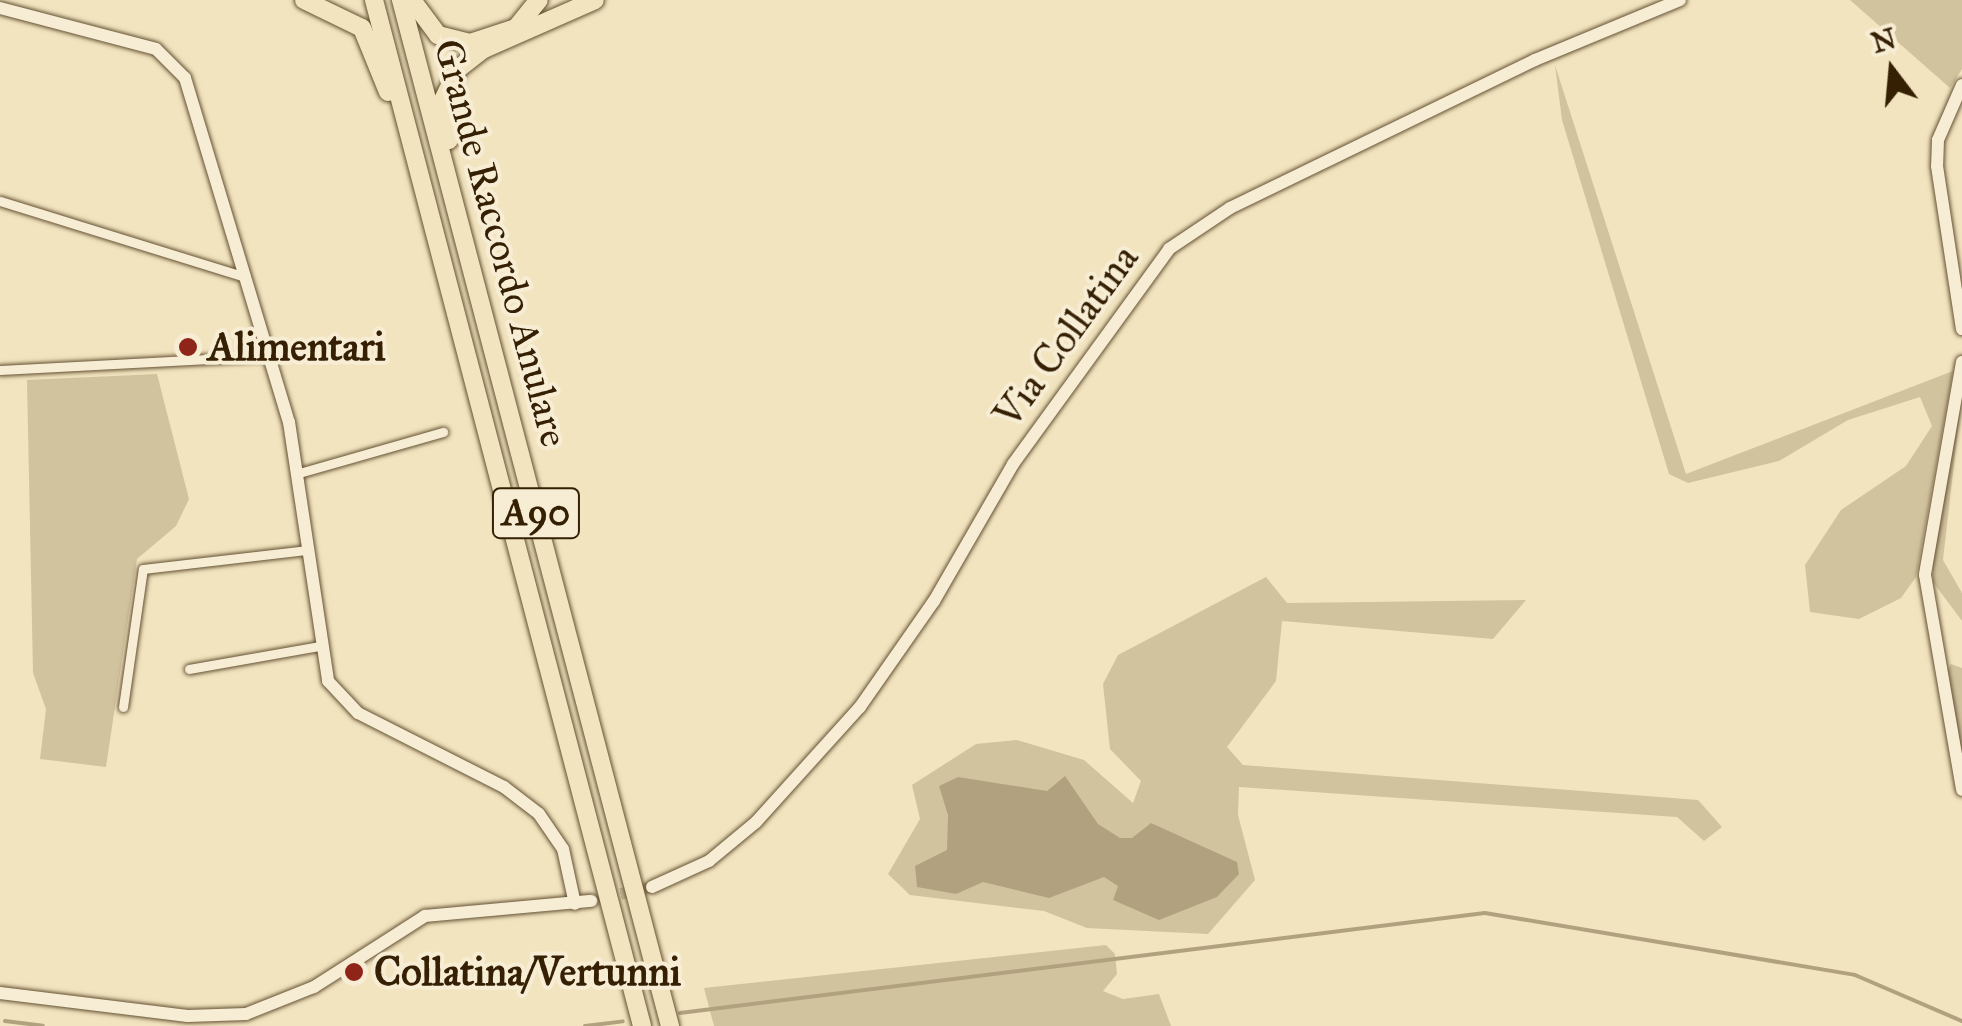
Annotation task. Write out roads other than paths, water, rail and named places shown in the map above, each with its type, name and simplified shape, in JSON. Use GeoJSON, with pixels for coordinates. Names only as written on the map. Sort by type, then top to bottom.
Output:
{"type":"FeatureCollection","features":[{"type":"Feature","properties":{"kind":"highway"},"geometry":{"type":"LineString","coordinates":[[304,0],[346,15],[365,32],[419,175]]}},
{"type":"Feature","properties":{"kind":"highway","name":"Grande Raccordo Anulare"},"geometry":{"type":"LineString","coordinates":[[374,0],[642,1026]]}},
{"type":"Feature","properties":{"kind":"highway","name":"Grande Raccordo Anulare"},"geometry":{"type":"LineString","coordinates":[[401,0],[670,1026]]}},
{"type":"Feature","properties":{"kind":"highway"},"geometry":{"type":"LineString","coordinates":[[412,0],[438,35],[470,43],[516,28],[539,0]]}},
{"type":"Feature","properties":{"kind":"highway"},"geometry":{"type":"LineString","coordinates":[[462,239],[446,88],[484,49],[595,0]]}},
{"type":"Feature","properties":{"kind":"street","name":"Via Collatina"},"geometry":{"type":"LineString","coordinates":[[652,887],[709,861],[756,822],[860,707],[917,628],[1013,464],[1169,250],[1244,201],[1535,60],[1680,0]]}},
{"type":"Feature","properties":{"kind":"street"},"geometry":{"type":"LineString","coordinates":[[4,8],[150,47],[175,64],[198,108],[271,356],[299,473],[320,646],[328,680],[358,712],[504,787],[539,814],[563,849],[575,904]]}},
{"type":"Feature","properties":{"kind":"street"},"geometry":{"type":"LineString","coordinates":[[1962,85],[1938,140],[1936,166],[1962,328]]}},
{"type":"Feature","properties":{"kind":"street"},"geometry":{"type":"LineString","coordinates":[[0,201],[248,278]]}},
{"type":"Feature","properties":{"kind":"street"},"geometry":{"type":"LineString","coordinates":[[0,370],[271,356]]}},
{"type":"Feature","properties":{"kind":"street"},"geometry":{"type":"LineString","coordinates":[[1962,362],[1925,575],[1962,790]]}},
{"type":"Feature","properties":{"kind":"street"},"geometry":{"type":"LineString","coordinates":[[299,473],[443,432]]}},
{"type":"Feature","properties":{"kind":"street"},"geometry":{"type":"LineString","coordinates":[[123,707],[143,569],[308,550]]}},
{"type":"Feature","properties":{"kind":"street"},"geometry":{"type":"LineString","coordinates":[[190,669],[320,646]]}},
{"type":"Feature","properties":{"kind":"street"},"geometry":{"type":"LineString","coordinates":[[0,993],[188,1016],[246,1014],[314,988],[425,916],[591,901]]}},
{"type":"Feature","properties":{"kind":"waterway"},"geometry":{"type":"LineString","coordinates":[[680,1013],[1485,913],[1855,975],[1962,1021]]}},
{"type":"Feature","properties":{"kind":"waterway"},"geometry":{"type":"LineString","coordinates":[[5,1021],[43,1026]]}},
{"type":"Feature","properties":{"kind":"waterway"},"geometry":{"type":"LineString","coordinates":[[585,1026],[623,1021]]}},
{"type":"Feature","properties":{"kind":"tunnel"},"geometry":{"type":"LineString","coordinates":[[603,898],[652,887]]}},
{"type":"Feature","properties":{"kind":"place","name":"Alimentari"},"geometry":{"type":"Point","coordinates":[188,347]}},
{"type":"Feature","properties":{"kind":"place","name":"Collatina/Vertunni"},"geometry":{"type":"Point","coordinates":[354,972]}}]}
